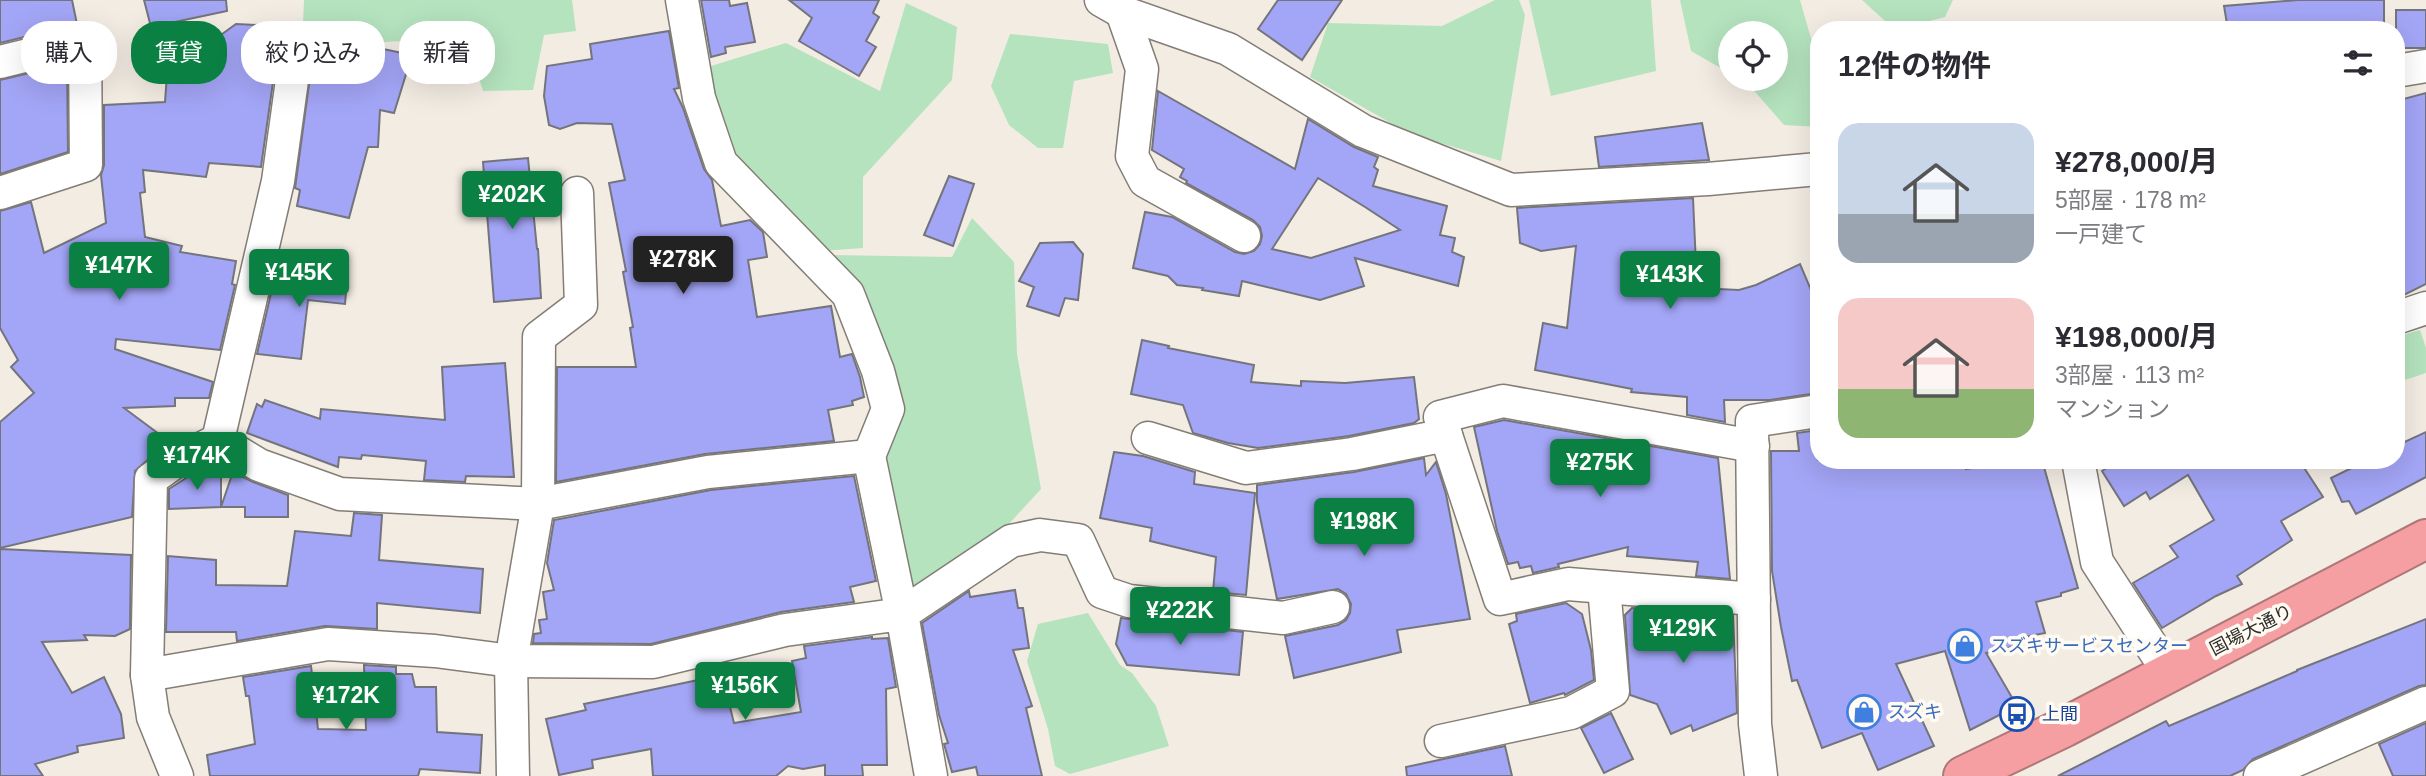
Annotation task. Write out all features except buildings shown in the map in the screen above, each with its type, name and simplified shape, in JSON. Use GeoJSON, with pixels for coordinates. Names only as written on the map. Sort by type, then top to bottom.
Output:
{"type":"FeatureCollection","features":[{"type":"Feature","properties":{"kind":"highway","name":"国場大通り"},"geometry":{"type":"LineString","coordinates":[[1962,776],[2017,764],[2169,673],[2426,539]]}},
{"type":"Feature","properties":{"kind":"street"},"geometry":{"type":"LineString","coordinates":[[682,0],[699,98],[720,163],[848,294],[878,372],[888,410],[869,456],[902,614],[931,776]]}},
{"type":"Feature","properties":{"kind":"street"},"geometry":{"type":"LineString","coordinates":[[1112,6],[1228,49],[1363,131],[1511,190],[1708,179],[1810,170]]}},
{"type":"Feature","properties":{"kind":"street"},"geometry":{"type":"LineString","coordinates":[[1112,6],[1143,69],[1132,156],[1145,181],[1244,236]]}},
{"type":"Feature","properties":{"kind":"street"},"geometry":{"type":"LineString","coordinates":[[0,62],[85,41],[86,165],[0,193]]}},
{"type":"Feature","properties":{"kind":"street"},"geometry":{"type":"LineString","coordinates":[[2405,70],[2426,66]]}},
{"type":"Feature","properties":{"kind":"street"},"geometry":{"type":"LineString","coordinates":[[177,776],[153,717],[146,675],[151,479],[175,462],[218,440],[278,181],[291,84]]}},
{"type":"Feature","properties":{"kind":"street"},"geometry":{"type":"LineString","coordinates":[[513,776],[511,661],[538,504],[539,337],[580,305],[577,192]]}},
{"type":"Feature","properties":{"kind":"street"},"geometry":{"type":"LineString","coordinates":[[2405,315],[2426,308]]}},
{"type":"Feature","properties":{"kind":"street"},"geometry":{"type":"LineString","coordinates":[[1753,446],[1503,401],[1440,417],[1500,599],[1567,584],[1754,599]]}},
{"type":"Feature","properties":{"kind":"street"},"geometry":{"type":"LineString","coordinates":[[1761,776],[1755,724],[1752,421],[1810,412]]}},
{"type":"Feature","properties":{"kind":"street"},"geometry":{"type":"LineString","coordinates":[[1148,438],[1246,468],[1352,454],[1446,435]]}},
{"type":"Feature","properties":{"kind":"street"},"geometry":{"type":"LineString","coordinates":[[218,440],[259,465],[340,494],[538,504],[708,472],[869,456]]}},
{"type":"Feature","properties":{"kind":"street"},"geometry":{"type":"LineString","coordinates":[[2080,469],[2097,562],[2169,673]]}},
{"type":"Feature","properties":{"kind":"street"},"geometry":{"type":"LineString","coordinates":[[146,675],[328,644],[435,651],[511,661],[653,662],[785,630],[902,614],[1011,541],[1040,535],[1078,540],[1102,592],[1129,601],[1283,618],[1333,607]]}},
{"type":"Feature","properties":{"kind":"street"},"geometry":{"type":"LineString","coordinates":[[1441,741],[1571,713],[1613,691],[1604,587]]}},
{"type":"Feature","properties":{"kind":"street"},"geometry":{"type":"LineString","coordinates":[[2260,776],[2426,703]]}},
{"type":"Feature","properties":{"kind":"green space"},"geometry":{"type":"Polygon","coordinates":[[[304,0],[572,0],[576,31],[544,35],[533,90],[483,91],[481,84],[495,84],[495,21],[399,21],[399,41],[385,42],[385,21],[303,21],[304,0]]]}},
{"type":"Feature","properties":{"kind":"green space"},"geometry":{"type":"Polygon","coordinates":[[[1495,0],[1519,0],[1525,15],[1501,161],[1410,134],[1310,77],[1328,23],[1442,26],[1495,0]]]}},
{"type":"Feature","properties":{"kind":"green space"},"geometry":{"type":"Polygon","coordinates":[[[1529,0],[1651,0],[1656,71],[1551,96],[1529,0]]]}},
{"type":"Feature","properties":{"kind":"green space"},"geometry":{"type":"Polygon","coordinates":[[[1680,0],[1800,0],[1810,35],[1810,127],[1784,125],[1754,91],[1788,91],[1788,21],[1718,21],[1718,67],[1691,51],[1680,0]]]}},
{"type":"Feature","properties":{"kind":"green space"},"geometry":{"type":"Polygon","coordinates":[[[1862,0],[1953,0],[1945,17],[1930,21],[1885,21],[1862,0]]]}},
{"type":"Feature","properties":{"kind":"green space"},"geometry":{"type":"Polygon","coordinates":[[[906,3],[957,27],[952,80],[863,177],[863,248],[822,251],[735,159],[701,69],[786,43],[880,91],[906,3]]]}},
{"type":"Feature","properties":{"kind":"green space"},"geometry":{"type":"Polygon","coordinates":[[[1010,34],[1108,44],[1113,73],[1074,81],[1063,148],[1038,148],[1009,125],[991,86],[1010,34]]]}},
{"type":"Feature","properties":{"kind":"green space"},"geometry":{"type":"Polygon","coordinates":[[[972,218],[1014,262],[1017,354],[1041,489],[1007,526],[911,587],[883,462],[902,408],[831,255],[952,257],[972,218]]]}},
{"type":"Feature","properties":{"kind":"green space"},"geometry":{"type":"Polygon","coordinates":[[[2420,330],[2426,348],[2426,373],[2405,380],[2405,334],[2420,330]]]}},
{"type":"Feature","properties":{"kind":"green space"},"geometry":{"type":"Polygon","coordinates":[[[1088,613],[1120,665],[1132,673],[1156,706],[1169,746],[1070,774],[1055,766],[1048,729],[1027,661],[1038,624],[1088,613]]]}},
{"type":"Feature","properties":{"kind":"place","name":"スズキサービスセンター"},"geometry":{"type":"Point","coordinates":[1965,646]}},
{"type":"Feature","properties":{"kind":"place","name":"スズキ"},"geometry":{"type":"Point","coordinates":[1864,712]}},
{"type":"Feature","properties":{"kind":"place","name":"上間"},"geometry":{"type":"Point","coordinates":[2017,714]}}]}
